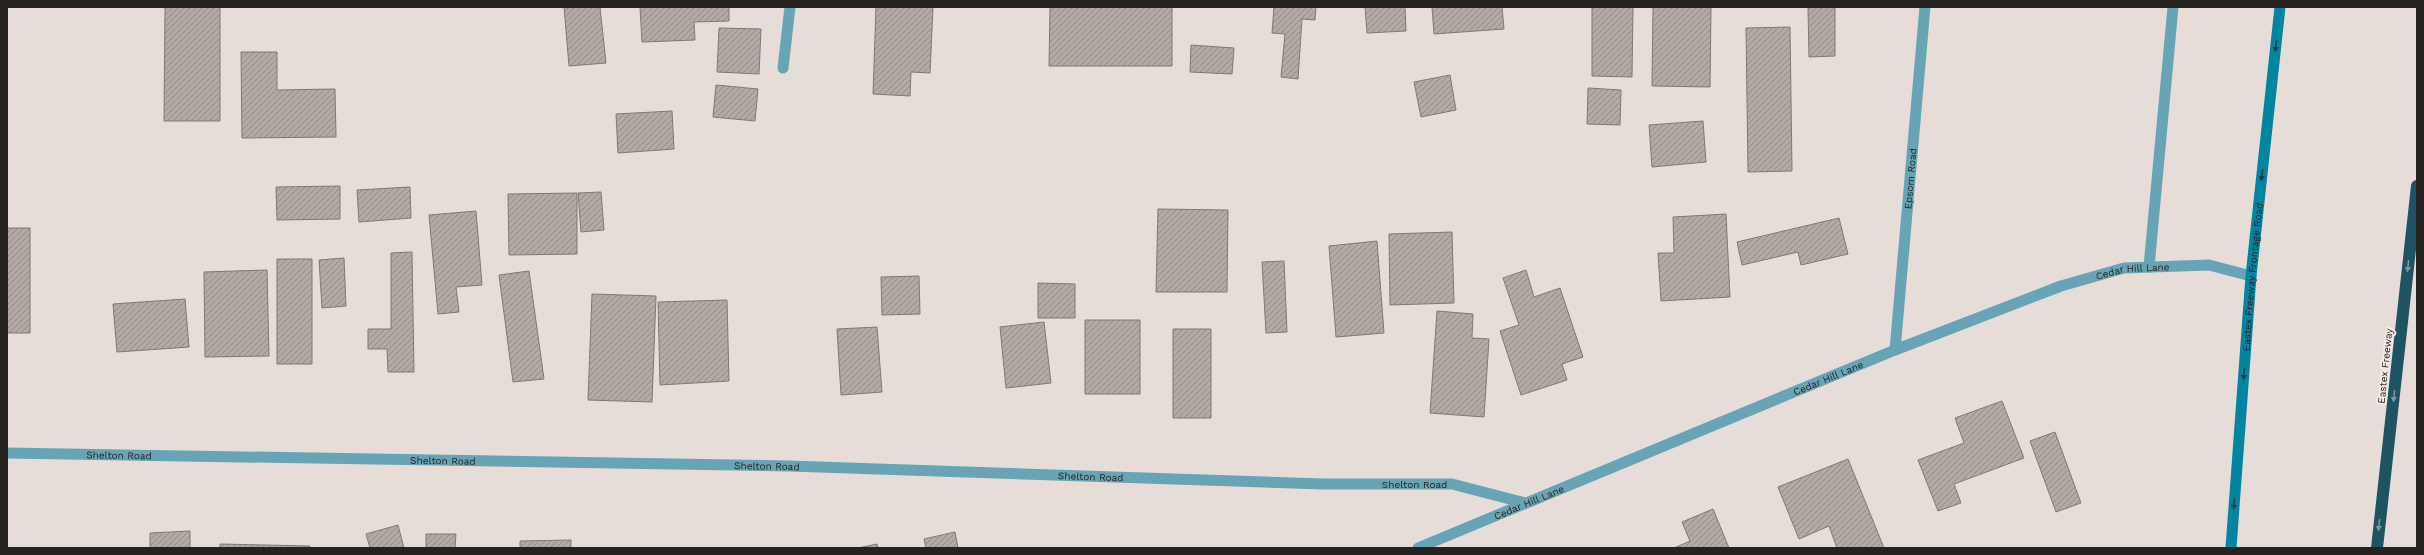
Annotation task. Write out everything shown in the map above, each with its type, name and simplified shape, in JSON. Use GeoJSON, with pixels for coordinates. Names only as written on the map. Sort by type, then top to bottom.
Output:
{"type":"FeatureCollection","features":[{"type":"Feature","properties":{"kind":"highway","name":"Eastex Freeway"},"geometry":{"type":"LineString","coordinates":[[2377,548],[2417,186]]}},
{"type":"Feature","properties":{"kind":"main road","name":"Eastex Freeway Frontage Road"},"geometry":{"type":"LineString","coordinates":[[2231,548],[2251,276],[2280,7]]}},
{"type":"Feature","properties":{"kind":"street"},"geometry":{"type":"LineString","coordinates":[[784,68],[790,7]]}},
{"type":"Feature","properties":{"kind":"street","name":"Epsom Road"},"geometry":{"type":"LineString","coordinates":[[1895,350],[1925,7]]}},
{"type":"Feature","properties":{"kind":"street"},"geometry":{"type":"LineString","coordinates":[[2149,267],[2173,7]]}},
{"type":"Feature","properties":{"kind":"street","name":"Cedar Hill Lane"},"geometry":{"type":"LineString","coordinates":[[1418,548],[1895,350],[2061,286],[2124,268],[2209,265],[2251,276]]}},
{"type":"Feature","properties":{"kind":"street","name":"Shelton Road"},"geometry":{"type":"LineString","coordinates":[[7,453],[781,466],[1322,484],[1452,484],[1525,503]]}},
{"type":"Feature","properties":{"kind":"building"},"geometry":{"type":"Polygon","coordinates":[[[165,7],[220,7],[220,121],[164,121],[165,7]]]}},
{"type":"Feature","properties":{"kind":"building"},"geometry":{"type":"Polygon","coordinates":[[[564,7],[600,7],[606,63],[569,66],[564,7]]]}},
{"type":"Feature","properties":{"kind":"building"},"geometry":{"type":"Polygon","coordinates":[[[640,7],[729,7],[729,21],[694,22],[695,40],[642,42],[640,7]]]}},
{"type":"Feature","properties":{"kind":"building"},"geometry":{"type":"Polygon","coordinates":[[[876,7],[933,7],[930,73],[911,72],[910,96],[873,94],[876,7]]]}},
{"type":"Feature","properties":{"kind":"building"},"geometry":{"type":"Polygon","coordinates":[[[1050,7],[1172,7],[1172,66],[1049,66],[1050,7]]]}},
{"type":"Feature","properties":{"kind":"building"},"geometry":{"type":"Polygon","coordinates":[[[1274,7],[1316,7],[1315,20],[1302,19],[1298,79],[1281,77],[1285,34],[1272,33],[1274,7]]]}},
{"type":"Feature","properties":{"kind":"building"},"geometry":{"type":"Polygon","coordinates":[[[1365,7],[1405,7],[1406,31],[1367,33],[1365,7]]]}},
{"type":"Feature","properties":{"kind":"building"},"geometry":{"type":"Polygon","coordinates":[[[1432,7],[1502,7],[1504,29],[1434,34],[1432,7]]]}},
{"type":"Feature","properties":{"kind":"building"},"geometry":{"type":"Polygon","coordinates":[[[1592,7],[1633,7],[1632,77],[1592,76],[1592,7]]]}},
{"type":"Feature","properties":{"kind":"building"},"geometry":{"type":"Polygon","coordinates":[[[1653,7],[1711,7],[1710,87],[1652,86],[1653,7]]]}},
{"type":"Feature","properties":{"kind":"building"},"geometry":{"type":"Polygon","coordinates":[[[1808,7],[1835,7],[1835,56],[1809,57],[1808,7]]]}},
{"type":"Feature","properties":{"kind":"building"},"geometry":{"type":"Polygon","coordinates":[[[1790,27],[1792,171],[1748,172],[1746,28],[1790,27]]]}},
{"type":"Feature","properties":{"kind":"building"},"geometry":{"type":"Polygon","coordinates":[[[719,28],[761,29],[759,74],[717,72],[719,28]]]}},
{"type":"Feature","properties":{"kind":"building"},"geometry":{"type":"Polygon","coordinates":[[[1191,45],[1234,48],[1232,74],[1190,72],[1191,45]]]}},
{"type":"Feature","properties":{"kind":"building"},"geometry":{"type":"Polygon","coordinates":[[[241,52],[277,52],[277,90],[335,89],[336,137],[242,138],[241,52]]]}},
{"type":"Feature","properties":{"kind":"building"},"geometry":{"type":"Polygon","coordinates":[[[1450,75],[1456,110],[1421,117],[1414,82],[1450,75]]]}},
{"type":"Feature","properties":{"kind":"building"},"geometry":{"type":"Polygon","coordinates":[[[716,85],[758,89],[755,121],[713,117],[716,85]]]}},
{"type":"Feature","properties":{"kind":"building"},"geometry":{"type":"Polygon","coordinates":[[[1588,88],[1621,90],[1620,125],[1587,124],[1588,88]]]}},
{"type":"Feature","properties":{"kind":"building"},"geometry":{"type":"Polygon","coordinates":[[[672,111],[674,149],[618,153],[616,114],[672,111]]]}},
{"type":"Feature","properties":{"kind":"building"},"geometry":{"type":"Polygon","coordinates":[[[1703,121],[1706,162],[1652,167],[1649,125],[1703,121]]]}},
{"type":"Feature","properties":{"kind":"building"},"geometry":{"type":"Polygon","coordinates":[[[340,186],[340,219],[277,220],[276,187],[340,186]]]}},
{"type":"Feature","properties":{"kind":"building"},"geometry":{"type":"Polygon","coordinates":[[[410,187],[411,218],[359,222],[357,190],[410,187]]]}},
{"type":"Feature","properties":{"kind":"building"},"geometry":{"type":"Polygon","coordinates":[[[601,192],[604,230],[581,232],[578,193],[601,192]]]}},
{"type":"Feature","properties":{"kind":"building"},"geometry":{"type":"Polygon","coordinates":[[[577,193],[577,254],[509,255],[508,194],[577,193]]]}},
{"type":"Feature","properties":{"kind":"building"},"geometry":{"type":"Polygon","coordinates":[[[1158,209],[1228,210],[1227,292],[1156,292],[1158,209]]]}},
{"type":"Feature","properties":{"kind":"building"},"geometry":{"type":"Polygon","coordinates":[[[476,211],[482,285],[456,287],[459,312],[438,314],[429,215],[476,211]]]}},
{"type":"Feature","properties":{"kind":"building"},"geometry":{"type":"Polygon","coordinates":[[[1726,214],[1730,297],[1661,301],[1658,253],[1674,253],[1673,217],[1726,214]]]}},
{"type":"Feature","properties":{"kind":"building"},"geometry":{"type":"Polygon","coordinates":[[[1839,218],[1848,254],[1801,265],[1798,252],[1742,265],[1737,242],[1839,218]]]}},
{"type":"Feature","properties":{"kind":"building"},"geometry":{"type":"Polygon","coordinates":[[[7,228],[30,228],[30,333],[7,333],[7,228]]]}},
{"type":"Feature","properties":{"kind":"building"},"geometry":{"type":"Polygon","coordinates":[[[1452,232],[1454,303],[1390,305],[1389,234],[1452,232]]]}},
{"type":"Feature","properties":{"kind":"building"},"geometry":{"type":"Polygon","coordinates":[[[1377,241],[1384,333],[1336,337],[1329,246],[1377,241]]]}},
{"type":"Feature","properties":{"kind":"building"},"geometry":{"type":"Polygon","coordinates":[[[412,252],[414,372],[388,372],[387,349],[368,349],[368,329],[391,329],[391,253],[412,252]]]}},
{"type":"Feature","properties":{"kind":"building"},"geometry":{"type":"Polygon","coordinates":[[[344,258],[346,306],[322,308],[319,260],[344,258]]]}},
{"type":"Feature","properties":{"kind":"building"},"geometry":{"type":"Polygon","coordinates":[[[277,259],[312,259],[312,364],[277,364],[277,259]]]}},
{"type":"Feature","properties":{"kind":"building"},"geometry":{"type":"Polygon","coordinates":[[[1284,261],[1287,332],[1266,333],[1262,262],[1284,261]]]}},
{"type":"Feature","properties":{"kind":"building"},"geometry":{"type":"Polygon","coordinates":[[[267,270],[269,356],[205,357],[204,272],[267,270]]]}},
{"type":"Feature","properties":{"kind":"building"},"geometry":{"type":"Polygon","coordinates":[[[1526,270],[1534,297],[1560,288],[1583,357],[1562,364],[1567,380],[1521,395],[1500,331],[1519,325],[1503,278],[1526,270]]]}},
{"type":"Feature","properties":{"kind":"building"},"geometry":{"type":"Polygon","coordinates":[[[529,271],[544,379],[513,382],[499,275],[529,271]]]}},
{"type":"Feature","properties":{"kind":"building"},"geometry":{"type":"Polygon","coordinates":[[[919,276],[920,314],[882,315],[881,277],[919,276]]]}},
{"type":"Feature","properties":{"kind":"building"},"geometry":{"type":"Polygon","coordinates":[[[1038,283],[1075,284],[1075,318],[1038,318],[1038,283]]]}},
{"type":"Feature","properties":{"kind":"building"},"geometry":{"type":"Polygon","coordinates":[[[592,294],[656,296],[652,402],[588,400],[592,294]]]}},
{"type":"Feature","properties":{"kind":"building"},"geometry":{"type":"Polygon","coordinates":[[[185,299],[189,347],[117,352],[113,304],[185,299]]]}},
{"type":"Feature","properties":{"kind":"building"},"geometry":{"type":"Polygon","coordinates":[[[727,300],[729,381],[660,385],[658,302],[727,300]]]}},
{"type":"Feature","properties":{"kind":"building"},"geometry":{"type":"Polygon","coordinates":[[[1437,311],[1473,314],[1472,338],[1489,339],[1484,417],[1430,413],[1437,311]]]}},
{"type":"Feature","properties":{"kind":"building"},"geometry":{"type":"Polygon","coordinates":[[[1085,320],[1140,320],[1140,394],[1085,394],[1085,320]]]}},
{"type":"Feature","properties":{"kind":"building"},"geometry":{"type":"Polygon","coordinates":[[[1044,322],[1051,383],[1006,388],[1000,327],[1044,322]]]}},
{"type":"Feature","properties":{"kind":"building"},"geometry":{"type":"Polygon","coordinates":[[[877,327],[882,392],[841,395],[837,329],[877,327]]]}},
{"type":"Feature","properties":{"kind":"building"},"geometry":{"type":"Polygon","coordinates":[[[1173,329],[1211,329],[1211,418],[1173,418],[1173,329]]]}},
{"type":"Feature","properties":{"kind":"building"},"geometry":{"type":"Polygon","coordinates":[[[2002,401],[2024,458],[1954,484],[1961,503],[1938,511],[1918,460],[1964,443],[1955,418],[2002,401]]]}},
{"type":"Feature","properties":{"kind":"building"},"geometry":{"type":"Polygon","coordinates":[[[2055,432],[2081,503],[2056,512],[2030,441],[2055,432]]]}},
{"type":"Feature","properties":{"kind":"building"},"geometry":{"type":"Polygon","coordinates":[[[1848,459],[1884,548],[1837,548],[1829,526],[1799,539],[1778,487],[1848,459]]]}},
{"type":"Feature","properties":{"kind":"building"},"geometry":{"type":"Polygon","coordinates":[[[1713,509],[1729,548],[1674,548],[1690,541],[1682,522],[1713,509]]]}},
{"type":"Feature","properties":{"kind":"building"},"geometry":{"type":"Polygon","coordinates":[[[398,525],[404,548],[370,548],[366,534],[398,525]]]}},
{"type":"Feature","properties":{"kind":"building"},"geometry":{"type":"Polygon","coordinates":[[[190,531],[190,548],[150,548],[150,533],[190,531]]]}},
{"type":"Feature","properties":{"kind":"building"},"geometry":{"type":"Polygon","coordinates":[[[955,532],[958,548],[926,548],[924,539],[955,532]]]}},
{"type":"Feature","properties":{"kind":"building"},"geometry":{"type":"Polygon","coordinates":[[[426,534],[456,534],[455,548],[426,548],[426,534]]]}},
{"type":"Feature","properties":{"kind":"building"},"geometry":{"type":"Polygon","coordinates":[[[571,540],[571,548],[520,548],[520,541],[571,540]]]}},
{"type":"Feature","properties":{"kind":"building"},"geometry":{"type":"Polygon","coordinates":[[[220,544],[310,546],[310,548],[220,548],[220,544]]]}},
{"type":"Feature","properties":{"kind":"building"},"geometry":{"type":"Polygon","coordinates":[[[877,544],[878,548],[858,548],[877,544]]]}}]}
